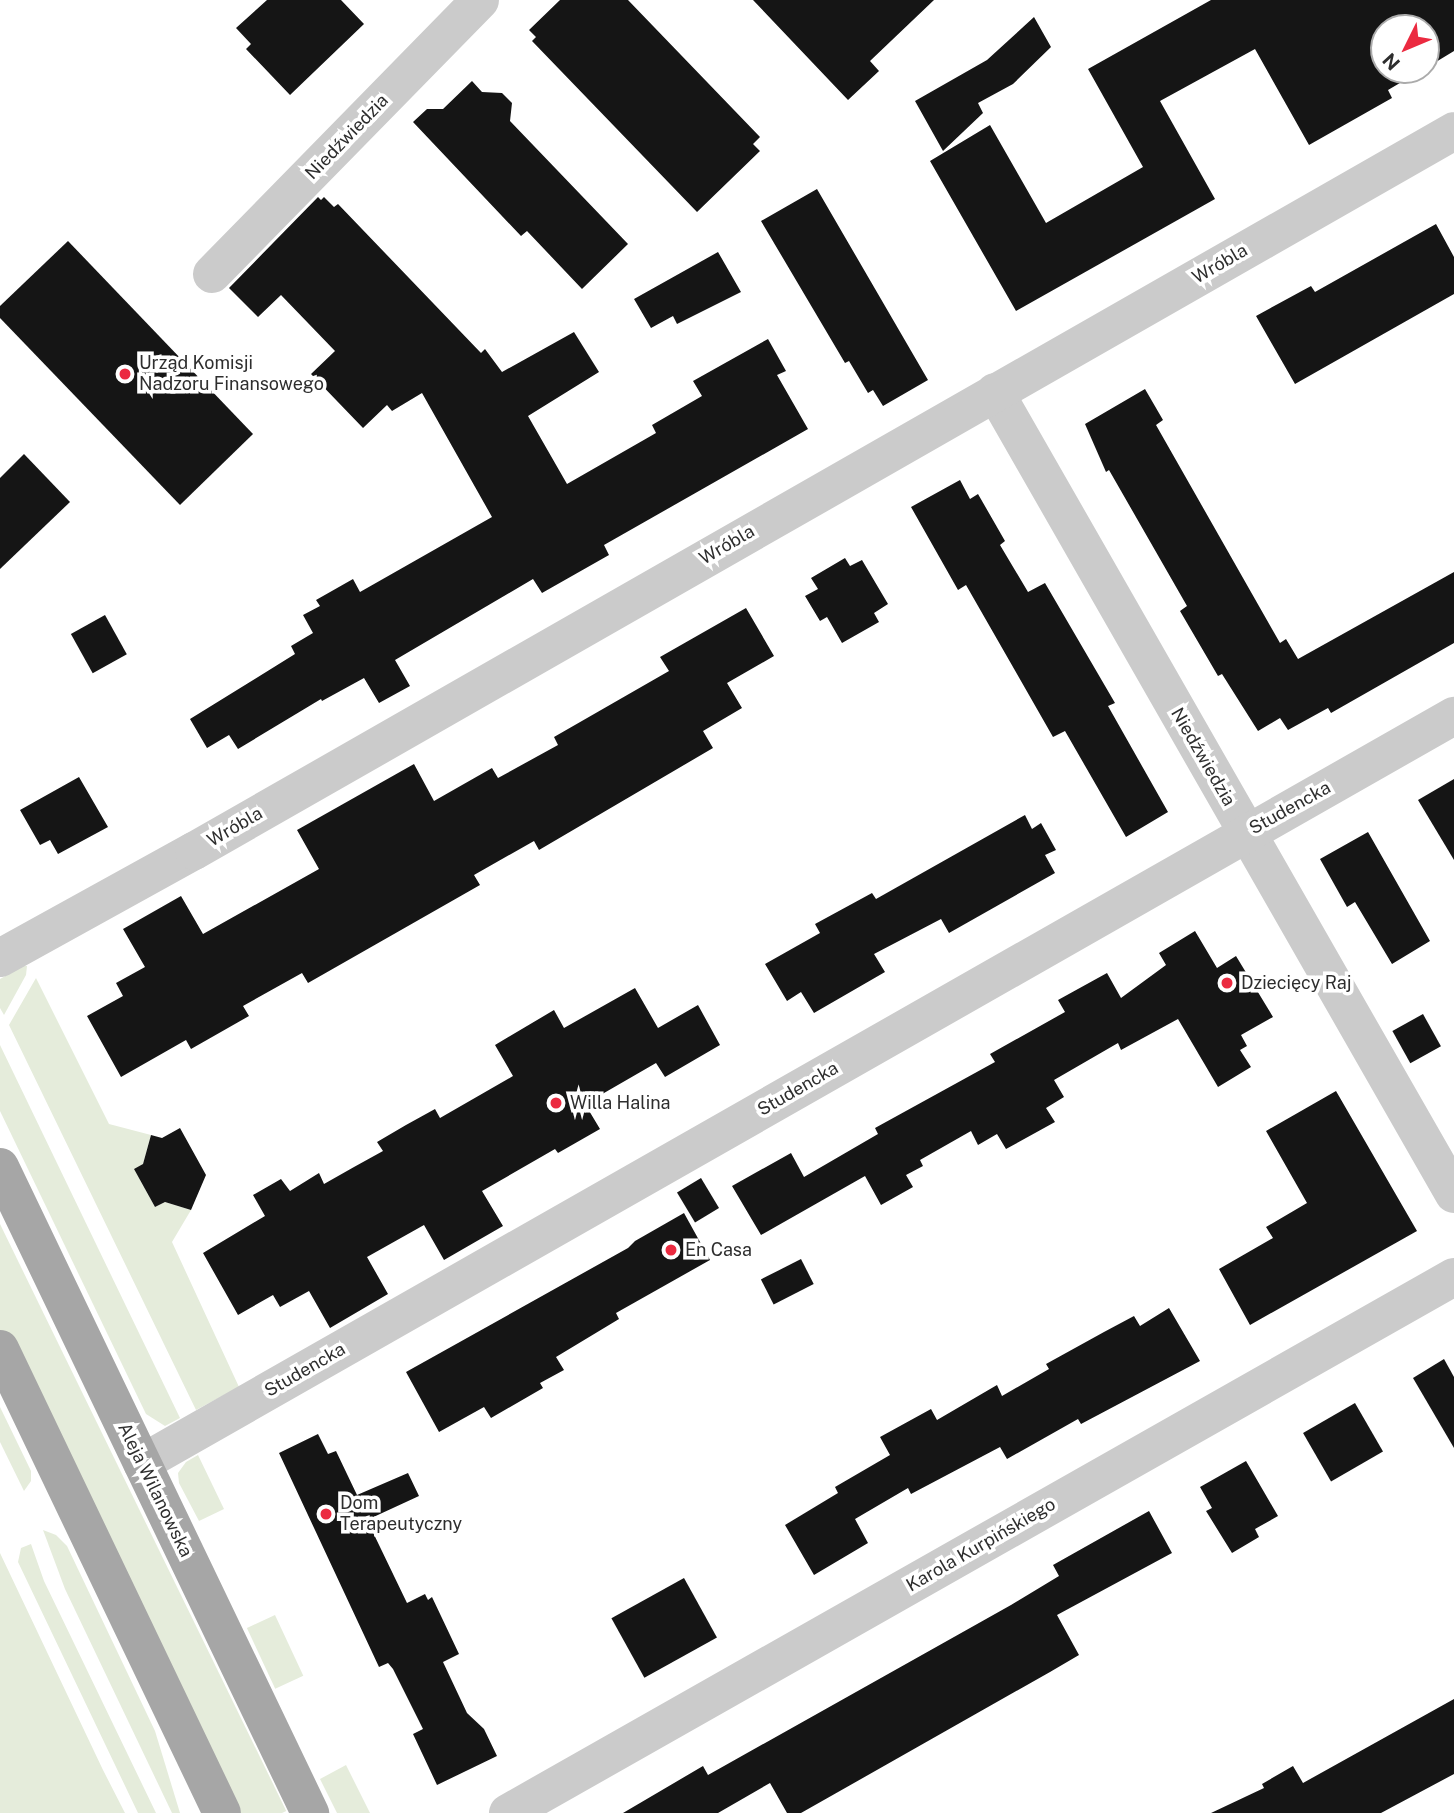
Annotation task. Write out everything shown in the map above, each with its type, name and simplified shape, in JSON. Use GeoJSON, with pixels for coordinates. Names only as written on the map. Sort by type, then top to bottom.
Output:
{"type":"FeatureCollection","features":[{"type":"Feature","properties":{"kind":"main road","name":"Aleja Wilanowska"},"geometry":{"type":"LineString","coordinates":[[0,1167],[310,1813]]}},
{"type":"Feature","properties":{"kind":"main road"},"geometry":{"type":"LineString","coordinates":[[0,1349],[222,1813]]}},
{"type":"Feature","properties":{"kind":"street","name":"Niedźwiedzia"},"geometry":{"type":"LineString","coordinates":[[212,274],[480,0]]}},
{"type":"Feature","properties":{"kind":"street","name":"Wróbla"},"geometry":{"type":"LineString","coordinates":[[0,958],[194,851],[1454,131]]}},
{"type":"Feature","properties":{"kind":"street","name":"Niedźwiedzia"},"geometry":{"type":"LineString","coordinates":[[995,392],[1454,1194]]}},
{"type":"Feature","properties":{"kind":"street","name":"Studencka"},"geometry":{"type":"LineString","coordinates":[[142,1463],[1454,716]]}},
{"type":"Feature","properties":{"kind":"street","name":"Karola Kurpińskiego"},"geometry":{"type":"LineString","coordinates":[[508,1813],[1454,1277]]}},
{"type":"Feature","properties":{"kind":"green space"},"geometry":{"type":"Polygon","coordinates":[[[27,966],[26,975],[4,1015],[0,1008],[0,979],[27,966]]]}},
{"type":"Feature","properties":{"kind":"green space"},"geometry":{"type":"Polygon","coordinates":[[[36,978],[109,1124],[151,1135],[143,1164],[135,1170],[155,1207],[165,1202],[191,1210],[172,1242],[239,1387],[196,1410],[9,1025],[36,978]]]}},
{"type":"Feature","properties":{"kind":"green space"},"geometry":{"type":"Polygon","coordinates":[[[0,1045],[180,1418],[165,1426],[146,1414],[0,1111],[0,1045]]]}},
{"type":"Feature","properties":{"kind":"green space"},"geometry":{"type":"Polygon","coordinates":[[[0,1224],[286,1811],[207,1813],[0,1388],[0,1224]]]}},
{"type":"Feature","properties":{"kind":"green space"},"geometry":{"type":"Polygon","coordinates":[[[0,1407],[31,1471],[31,1481],[24,1491],[0,1442],[0,1407]]]}},
{"type":"Feature","properties":{"kind":"green space"},"geometry":{"type":"Polygon","coordinates":[[[198,1455],[224,1509],[199,1521],[179,1483],[178,1473],[186,1462],[198,1455]]]}},
{"type":"Feature","properties":{"kind":"green space"},"geometry":{"type":"Polygon","coordinates":[[[43,1530],[56,1535],[67,1546],[155,1731],[180,1813],[172,1813],[65,1589],[43,1530]]]}},
{"type":"Feature","properties":{"kind":"green space"},"geometry":{"type":"Polygon","coordinates":[[[31,1544],[44,1581],[156,1813],[138,1813],[18,1562],[21,1548],[31,1544]]]}},
{"type":"Feature","properties":{"kind":"green space"},"geometry":{"type":"Polygon","coordinates":[[[0,1553],[103,1770],[125,1813],[0,1813],[0,1553]]]}},
{"type":"Feature","properties":{"kind":"green space"},"geometry":{"type":"Polygon","coordinates":[[[275,1615],[303,1676],[275,1689],[247,1628],[275,1615]]]}},
{"type":"Feature","properties":{"kind":"green space"},"geometry":{"type":"Polygon","coordinates":[[[346,1765],[370,1813],[337,1813],[320,1779],[346,1765]]]}},
{"type":"Feature","properties":{"kind":"building"},"geometry":{"type":"Polygon","coordinates":[[[267,0],[341,0],[364,24],[290,95],[246,49],[251,44],[236,28],[267,0]]]}},
{"type":"Feature","properties":{"kind":"building"},"geometry":{"type":"Polygon","coordinates":[[[560,0],[628,0],[760,137],[753,144],[760,151],[697,212],[532,41],[536,37],[529,30],[560,0]]]}},
{"type":"Feature","properties":{"kind":"building"},"geometry":{"type":"Polygon","coordinates":[[[753,0],[934,0],[870,61],[879,71],[848,100],[753,0]]]}},
{"type":"Feature","properties":{"kind":"building"},"geometry":{"type":"Polygon","coordinates":[[[1211,0],[1454,0],[1454,51],[1440,60],[1440,14],[1370,14],[1370,84],[1398,84],[1388,90],[1392,98],[1309,145],[1255,49],[1160,101],[1215,199],[1016,311],[930,161],[990,125],[1046,223],[1143,167],[1088,69],[1211,0]]]}},
{"type":"Feature","properties":{"kind":"building"},"geometry":{"type":"Polygon","coordinates":[[[1034,17],[1051,47],[1013,84],[978,103],[983,113],[943,151],[915,101],[987,60],[1034,17]]]}},
{"type":"Feature","properties":{"kind":"building"},"geometry":{"type":"Polygon","coordinates":[[[472,81],[482,92],[502,93],[512,103],[510,121],[628,244],[582,289],[527,231],[521,236],[413,122],[427,109],[443,109],[472,81]]]}},
{"type":"Feature","properties":{"kind":"building"},"geometry":{"type":"Polygon","coordinates":[[[817,189],[928,380],[883,406],[873,390],[868,393],[849,361],[845,363],[761,221],[817,189]]]}},
{"type":"Feature","properties":{"kind":"building"},"geometry":{"type":"Polygon","coordinates":[[[318,197],[321,200],[324,197],[334,207],[338,204],[481,353],[485,349],[502,372],[574,332],[599,372],[528,416],[567,484],[656,433],[652,425],[702,396],[693,381],[768,339],[786,371],[777,375],[808,429],[604,545],[609,555],[542,593],[533,579],[395,660],[410,686],[379,703],[364,678],[322,701],[321,699],[238,749],[229,735],[207,748],[190,719],[295,654],[291,646],[313,633],[303,615],[320,606],[316,600],[353,579],[360,592],[492,517],[422,393],[392,411],[387,405],[363,428],[311,374],[335,351],[281,295],[258,317],[229,288],[318,197]]]}},
{"type":"Feature","properties":{"kind":"building"},"geometry":{"type":"Polygon","coordinates":[[[1436,224],[1454,257],[1454,294],[1295,384],[1256,316],[1311,286],[1315,292],[1436,224]]]}},
{"type":"Feature","properties":{"kind":"building","name":"Urząd Komisji Nadzoru Finansowego"},"geometry":{"type":"Polygon","coordinates":[[[68,241],[253,434],[180,505],[0,318],[0,306],[68,241]]]}},
{"type":"Feature","properties":{"kind":"building"},"geometry":{"type":"Polygon","coordinates":[[[718,252],[741,292],[677,324],[673,316],[651,328],[634,299],[718,252]]]}},
{"type":"Feature","properties":{"kind":"building"},"geometry":{"type":"Polygon","coordinates":[[[1145,389],[1163,420],[1156,425],[1280,643],[1286,639],[1298,659],[1454,572],[1454,643],[1331,713],[1328,708],[1288,730],[1280,718],[1258,731],[1222,674],[1218,676],[1180,611],[1187,606],[1109,470],[1106,472],[1085,424],[1145,389]]]}},
{"type":"Feature","properties":{"kind":"building"},"geometry":{"type":"Polygon","coordinates":[[[24,454],[70,502],[0,569],[0,478],[24,454]]]}},
{"type":"Feature","properties":{"kind":"building"},"geometry":{"type":"Polygon","coordinates":[[[960,480],[970,499],[978,494],[1005,541],[1000,545],[1028,592],[1045,583],[1115,703],[1108,706],[1168,812],[1126,837],[1065,731],[1053,737],[966,585],[958,590],[911,507],[960,480]]]}},
{"type":"Feature","properties":{"kind":"building"},"geometry":{"type":"Polygon","coordinates":[[[845,558],[850,566],[862,560],[888,604],[874,613],[879,622],[842,643],[827,617],[820,621],[805,596],[818,589],[811,578],[845,558]]]}},
{"type":"Feature","properties":{"kind":"building"},"geometry":{"type":"Polygon","coordinates":[[[746,608],[774,656],[727,683],[742,708],[703,731],[713,748],[539,850],[534,841],[474,875],[480,885],[308,983],[302,973],[243,1006],[249,1016],[191,1049],[186,1040],[121,1077],[87,1016],[123,996],[116,983],[145,967],[123,929],[181,896],[203,934],[319,869],[297,830],[414,764],[434,801],[492,768],[498,778],[558,745],[554,737],[669,671],[660,657],[746,608]]]}},
{"type":"Feature","properties":{"kind":"building"},"geometry":{"type":"Polygon","coordinates":[[[105,615],[127,654],[93,673],[71,634],[105,615]]]}},
{"type":"Feature","properties":{"kind":"building"},"geometry":{"type":"Polygon","coordinates":[[[79,777],[108,827],[58,854],[50,840],[40,845],[20,810],[79,777]]]}},
{"type":"Feature","properties":{"kind":"building"},"geometry":{"type":"Polygon","coordinates":[[[1454,779],[1454,860],[1418,800],[1454,779]]]}},
{"type":"Feature","properties":{"kind":"building"},"geometry":{"type":"Polygon","coordinates":[[[1025,815],[1032,829],[1041,823],[1056,850],[1045,855],[1055,873],[949,933],[941,919],[874,954],[885,972],[814,1013],[801,992],[787,1001],[765,964],[820,933],[815,924],[872,893],[876,899],[1025,815]]]}},
{"type":"Feature","properties":{"kind":"building"},"geometry":{"type":"Polygon","coordinates":[[[1368,832],[1430,941],[1392,964],[1355,902],[1347,907],[1320,859],[1368,832]]]}},
{"type":"Feature","properties":{"kind":"building"},"geometry":{"type":"Polygon","coordinates":[[[1195,931],[1217,968],[1236,956],[1273,1017],[1241,1035],[1247,1046],[1240,1050],[1251,1067],[1218,1087],[1178,1019],[1121,1050],[1118,1043],[1054,1080],[1064,1097],[1046,1108],[1055,1122],[1006,1149],[997,1134],[978,1145],[971,1131],[920,1160],[923,1166],[906,1175],[913,1187],[881,1205],[865,1176],[761,1235],[732,1186],[791,1153],[804,1177],[878,1134],[875,1128],[995,1062],[990,1054],[1065,1012],[1058,1000],[1107,973],[1121,998],[1166,965],[1159,953],[1195,931]]]}},
{"type":"Feature","properties":{"kind":"building"},"geometry":{"type":"Polygon","coordinates":[[[635,988],[658,1028],[698,1005],[720,1045],[665,1077],[656,1063],[585,1104],[600,1129],[558,1153],[555,1149],[482,1191],[503,1226],[444,1260],[424,1225],[367,1257],[388,1294],[330,1328],[309,1291],[280,1307],[273,1295],[238,1315],[203,1253],[265,1216],[253,1195],[281,1179],[290,1191],[319,1173],[324,1184],[383,1151],[377,1142],[406,1125],[435,1109],[440,1118],[513,1076],[495,1045],[554,1010],[564,1028],[635,988]]]}},
{"type":"Feature","properties":{"kind":"building"},"geometry":{"type":"Polygon","coordinates":[[[1423,1014],[1441,1046],[1410,1063],[1392,1031],[1423,1014]]]}},
{"type":"Feature","properties":{"kind":"building"},"geometry":{"type":"Polygon","coordinates":[[[1336,1091],[1417,1231],[1250,1325],[1219,1269],[1273,1238],[1266,1227],[1307,1203],[1266,1131],[1336,1091]]]}},
{"type":"Feature","properties":{"kind":"building"},"geometry":{"type":"Polygon","coordinates":[[[180,1128],[206,1175],[191,1210],[165,1202],[155,1207],[134,1169],[143,1164],[151,1135],[162,1138],[180,1128]]]}},
{"type":"Feature","properties":{"kind":"building"},"geometry":{"type":"Polygon","coordinates":[[[701,1178],[719,1208],[695,1222],[677,1192],[701,1178]]]}},
{"type":"Feature","properties":{"kind":"building"},"geometry":{"type":"Polygon","coordinates":[[[684,1213],[710,1260],[616,1313],[619,1319],[556,1357],[564,1370],[540,1383],[543,1388],[491,1418],[484,1407],[439,1432],[406,1372],[628,1248],[635,1241],[684,1213]]]}},
{"type":"Feature","properties":{"kind":"building"},"geometry":{"type":"Polygon","coordinates":[[[801,1259],[814,1284],[774,1304],[761,1279],[801,1259]]]}},
{"type":"Feature","properties":{"kind":"building"},"geometry":{"type":"Polygon","coordinates":[[[1169,1308],[1200,1361],[1081,1424],[1078,1419],[1007,1459],[1000,1447],[911,1494],[908,1488],[855,1519],[868,1543],[814,1575],[785,1525],[838,1493],[835,1487],[890,1455],[880,1437],[931,1409],[937,1420],[997,1385],[1002,1396],[1049,1369],[1046,1364],[1134,1316],[1140,1326],[1169,1308]]]}},
{"type":"Feature","properties":{"kind":"building"},"geometry":{"type":"Polygon","coordinates":[[[1444,1359],[1454,1377],[1454,1448],[1413,1378],[1444,1359]]]}},
{"type":"Feature","properties":{"kind":"building"},"geometry":{"type":"Polygon","coordinates":[[[1355,1403],[1383,1451],[1331,1481],[1303,1433],[1355,1403]]]}},
{"type":"Feature","properties":{"kind":"building"},"geometry":{"type":"Polygon","coordinates":[[[318,1434],[328,1454],[336,1451],[357,1495],[408,1473],[419,1496],[367,1520],[407,1603],[425,1594],[428,1600],[432,1597],[459,1654],[443,1662],[467,1713],[484,1729],[497,1756],[437,1785],[413,1734],[423,1729],[393,1669],[388,1663],[379,1667],[279,1453],[318,1434]]]}},
{"type":"Feature","properties":{"kind":"building"},"geometry":{"type":"Polygon","coordinates":[[[1246,1461],[1278,1516],[1255,1529],[1259,1537],[1232,1553],[1206,1511],[1212,1508],[1200,1487],[1246,1461]]]}},
{"type":"Feature","properties":{"kind":"building"},"geometry":{"type":"Polygon","coordinates":[[[1149,1511],[1172,1553],[1057,1615],[1079,1655],[1050,1672],[801,1813],[787,1813],[770,1783],[718,1813],[623,1813],[703,1766],[708,1775],[1011,1605],[1059,1576],[1053,1565],[1149,1511]]]}},
{"type":"Feature","properties":{"kind":"building"},"geometry":{"type":"Polygon","coordinates":[[[684,1578],[717,1637],[644,1678],[611,1618],[684,1578]]]}},
{"type":"Feature","properties":{"kind":"building"},"geometry":{"type":"Polygon","coordinates":[[[1454,1699],[1454,1774],[1381,1813],[1211,1813],[1264,1788],[1262,1784],[1293,1766],[1303,1783],[1454,1699]]]}},
{"type":"Feature","properties":{"kind":"place","name":"Urząd Komisji Nadzoru Finansowego"},"geometry":{"type":"Point","coordinates":[125,374]}},
{"type":"Feature","properties":{"kind":"place","name":"Dziecięcy Raj"},"geometry":{"type":"Point","coordinates":[1227,983]}},
{"type":"Feature","properties":{"kind":"place","name":"Willa Halina"},"geometry":{"type":"Point","coordinates":[556,1103]}},
{"type":"Feature","properties":{"kind":"place","name":"En Casa"},"geometry":{"type":"Point","coordinates":[671,1250]}},
{"type":"Feature","properties":{"kind":"place","name":"Dom Terapeutyczny"},"geometry":{"type":"Point","coordinates":[326,1514]}}]}
